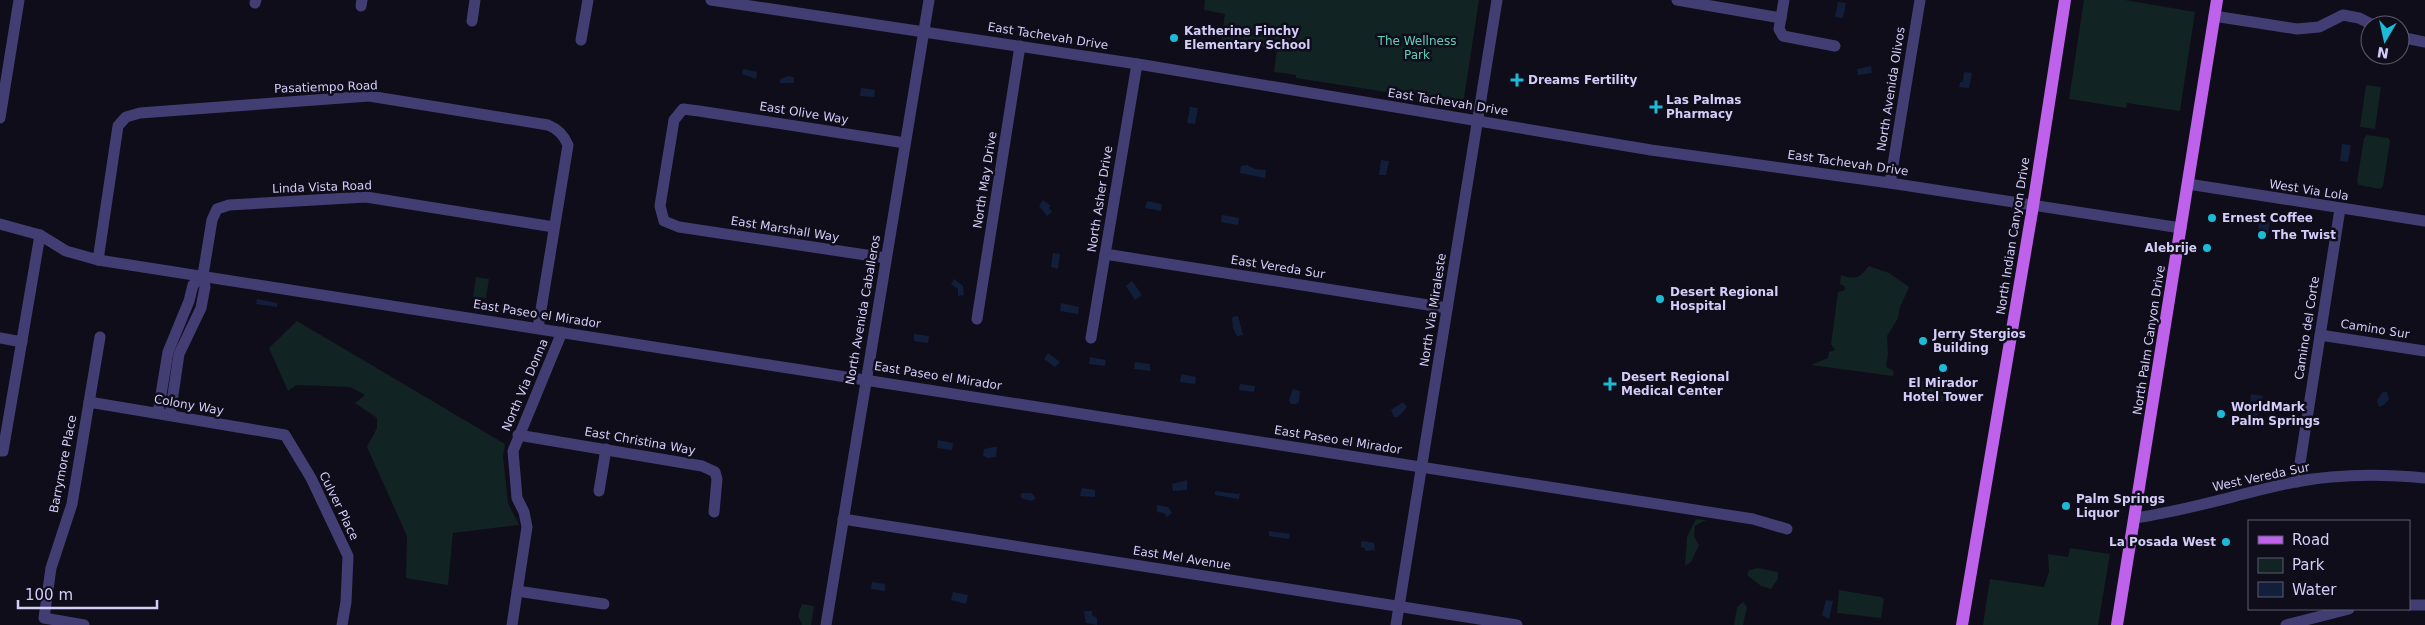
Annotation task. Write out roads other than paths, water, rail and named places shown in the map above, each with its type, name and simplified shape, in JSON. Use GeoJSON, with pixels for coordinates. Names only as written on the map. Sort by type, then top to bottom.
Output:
{"type":"FeatureCollection","features":[{"type":"Feature","properties":{"kind":"main road","name":"North Indian Canyon Drive"},"geometry":{"type":"LineString","coordinates":[[1962,625],[2033,206],[2065,0]]}},
{"type":"Feature","properties":{"kind":"main road","name":"North Palm Canyon Drive"},"geometry":{"type":"LineString","coordinates":[[2117,625],[2217,0]]}},
{"type":"Feature","properties":{"kind":"street"},"geometry":{"type":"LineString","coordinates":[[0,118],[19,0]]}},
{"type":"Feature","properties":{"kind":"street"},"geometry":{"type":"LineString","coordinates":[[472,21],[475,0]]}},
{"type":"Feature","properties":{"kind":"street"},"geometry":{"type":"LineString","coordinates":[[582,40],[588,0]]}},
{"type":"Feature","properties":{"kind":"street","name":"East Tachevah Drive"},"geometry":{"type":"LineString","coordinates":[[711,0],[1137,64],[1716,160],[1890,183],[2181,228]]}},
{"type":"Feature","properties":{"kind":"street","name":"North Avenida Caballeros"},"geometry":{"type":"LineString","coordinates":[[826,625],[929,0]]}},
{"type":"Feature","properties":{"kind":"street","name":"North Via Miraleste"},"geometry":{"type":"LineString","coordinates":[[1396,625],[1479,121],[1497,0]]}},
{"type":"Feature","properties":{"kind":"street"},"geometry":{"type":"LineString","coordinates":[[1676,0],[1781,18]]}},
{"type":"Feature","properties":{"kind":"street"},"geometry":{"type":"LineString","coordinates":[[1784,0],[1779,29],[1783,36],[1835,46]]}},
{"type":"Feature","properties":{"kind":"street","name":"North Avenida Olivos"},"geometry":{"type":"LineString","coordinates":[[1890,183],[1920,0]]}},
{"type":"Feature","properties":{"kind":"street"},"geometry":{"type":"LineString","coordinates":[[2214,16],[2297,29],[2319,27],[2343,15],[2360,19]]}},
{"type":"Feature","properties":{"kind":"street"},"geometry":{"type":"LineString","coordinates":[[2410,39],[2425,42]]}},
{"type":"Feature","properties":{"kind":"street","name":"North May Drive"},"geometry":{"type":"LineString","coordinates":[[977,319],[1020,46]]}},
{"type":"Feature","properties":{"kind":"street","name":"North Asher Drive"},"geometry":{"type":"LineString","coordinates":[[1091,338],[1137,64]]}},
{"type":"Feature","properties":{"kind":"street","name":"Pasatiempo Road"},"geometry":{"type":"LineString","coordinates":[[98,260],[118,126],[126,117],[140,113],[369,96],[548,125],[565,137],[568,146],[538,328]]}},
{"type":"Feature","properties":{"kind":"street","name":"East Olive Way"},"geometry":{"type":"LineString","coordinates":[[679,227],[664,221],[660,206],[674,120],[683,110],[905,143]]}},
{"type":"Feature","properties":{"kind":"street","name":"West Via Lola"},"geometry":{"type":"LineString","coordinates":[[2188,184],[2425,222]]}},
{"type":"Feature","properties":{"kind":"street","name":"Linda Vista Road"},"geometry":{"type":"LineString","coordinates":[[203,275],[212,220],[217,209],[229,205],[366,197],[554,227]]}},
{"type":"Feature","properties":{"kind":"street","name":"Camino del Corte"},"geometry":{"type":"LineString","coordinates":[[2297,482],[2340,209]]}},
{"type":"Feature","properties":{"kind":"street","name":"East Paseo el Mirador"},"geometry":{"type":"LineString","coordinates":[[0,224],[40,235],[66,251],[98,260],[1753,518],[1787,529]]}},
{"type":"Feature","properties":{"kind":"street","name":"East Marshall Way"},"geometry":{"type":"LineString","coordinates":[[679,227],[886,258]]}},
{"type":"Feature","properties":{"kind":"street"},"geometry":{"type":"LineString","coordinates":[[2,451],[40,235]]}},
{"type":"Feature","properties":{"kind":"street","name":"East Vereda Sur"},"geometry":{"type":"LineString","coordinates":[[1105,254],[1447,308]]}},
{"type":"Feature","properties":{"kind":"street"},"geometry":{"type":"LineString","coordinates":[[158,413],[168,352],[190,301],[193,285],[203,275]]}},
{"type":"Feature","properties":{"kind":"street"},"geometry":{"type":"LineString","coordinates":[[170,415],[180,354],[200,308],[204,287],[203,275]]}},
{"type":"Feature","properties":{"kind":"street","name":"North Via Donna"},"geometry":{"type":"LineString","coordinates":[[512,625],[528,527],[524,512],[517,498],[513,451],[562,332]]}},
{"type":"Feature","properties":{"kind":"street","name":"Camino Sur"},"geometry":{"type":"LineString","coordinates":[[2320,335],[2425,350]]}},
{"type":"Feature","properties":{"kind":"street","name":"Barrymore Place"},"geometry":{"type":"LineString","coordinates":[[84,625],[44,618],[51,568],[72,504],[100,336]]}},
{"type":"Feature","properties":{"kind":"street"},"geometry":{"type":"LineString","coordinates":[[0,338],[22,342]]}},
{"type":"Feature","properties":{"kind":"street","name":"Colony Way"},"geometry":{"type":"LineString","coordinates":[[89,402],[285,435]]}},
{"type":"Feature","properties":{"kind":"street","name":"Culver Place"},"geometry":{"type":"LineString","coordinates":[[285,435],[311,478],[348,556],[346,602],[342,625]]}},
{"type":"Feature","properties":{"kind":"street","name":"East Christina Way"},"geometry":{"type":"LineString","coordinates":[[518,435],[702,466],[715,472],[717,479],[714,512]]}},
{"type":"Feature","properties":{"kind":"street"},"geometry":{"type":"LineString","coordinates":[[599,490],[606,449]]}},
{"type":"Feature","properties":{"kind":"street","name":"West Vereda Sur"},"geometry":{"type":"LineString","coordinates":[[2134,518],[2297,482],[2356,476],[2396,475],[2425,478]]}},
{"type":"Feature","properties":{"kind":"street","name":"East Mel Avenue"},"geometry":{"type":"LineString","coordinates":[[843,519],[1517,625]]}},
{"type":"Feature","properties":{"kind":"street"},"geometry":{"type":"LineString","coordinates":[[517,591],[604,604]]}},
{"type":"Feature","properties":{"kind":"street"},"geometry":{"type":"LineString","coordinates":[[2410,605],[2425,605]]}},
{"type":"Feature","properties":{"kind":"street"},"geometry":{"type":"LineString","coordinates":[[2286,625],[2310,621],[2346,610]]}},
{"type":"Feature","properties":{"kind":"water"},"geometry":{"type":"Polygon","coordinates":[[[1838,2],[1846,3],[1843,18],[1835,17],[1838,2]]]}},
{"type":"Feature","properties":{"kind":"water"},"geometry":{"type":"Polygon","coordinates":[[[1871,66],[1872,73],[1858,75],[1857,69],[1871,66]]]}},
{"type":"Feature","properties":{"kind":"water"},"geometry":{"type":"Polygon","coordinates":[[[743,69],[757,72],[756,79],[742,74],[743,69]]]}},
{"type":"Feature","properties":{"kind":"water"},"geometry":{"type":"Polygon","coordinates":[[[1964,72],[1972,73],[1969,88],[1959,87],[1960,82],[1963,82],[1964,72]]]}},
{"type":"Feature","properties":{"kind":"water"},"geometry":{"type":"Polygon","coordinates":[[[788,76],[794,77],[794,83],[780,83],[780,79],[788,76]]]}},
{"type":"Feature","properties":{"kind":"water"},"geometry":{"type":"Polygon","coordinates":[[[861,88],[875,90],[874,97],[860,96],[861,88]]]}},
{"type":"Feature","properties":{"kind":"water"},"geometry":{"type":"Polygon","coordinates":[[[1190,107],[1198,108],[1195,124],[1187,123],[1190,107]]]}},
{"type":"Feature","properties":{"kind":"water"},"geometry":{"type":"Polygon","coordinates":[[[2342,144],[2351,145],[2348,162],[2340,161],[2342,144]]]}},
{"type":"Feature","properties":{"kind":"water"},"geometry":{"type":"Polygon","coordinates":[[[1381,160],[1389,161],[1386,175],[1379,175],[1381,160]]]}},
{"type":"Feature","properties":{"kind":"water"},"geometry":{"type":"Polygon","coordinates":[[[1247,165],[1255,169],[1266,170],[1265,178],[1240,173],[1241,166],[1247,165]]]}},
{"type":"Feature","properties":{"kind":"water"},"geometry":{"type":"Polygon","coordinates":[[[1043,200],[1051,206],[1049,208],[1052,212],[1047,216],[1039,206],[1043,200]]]}},
{"type":"Feature","properties":{"kind":"water"},"geometry":{"type":"Polygon","coordinates":[[[1147,201],[1162,204],[1161,211],[1145,208],[1147,201]]]}},
{"type":"Feature","properties":{"kind":"water"},"geometry":{"type":"Polygon","coordinates":[[[1222,215],[1239,218],[1238,225],[1221,222],[1222,215]]]}},
{"type":"Feature","properties":{"kind":"water"},"geometry":{"type":"Polygon","coordinates":[[[2259,221],[2270,222],[2267,238],[2258,237],[2259,221]]]}},
{"type":"Feature","properties":{"kind":"water"},"geometry":{"type":"Polygon","coordinates":[[[1053,253],[1060,254],[1058,269],[1051,267],[1053,253]]]}},
{"type":"Feature","properties":{"kind":"water"},"geometry":{"type":"Polygon","coordinates":[[[954,279],[963,286],[964,295],[958,296],[958,289],[951,284],[954,279]]]}},
{"type":"Feature","properties":{"kind":"water"},"geometry":{"type":"Polygon","coordinates":[[[1132,281],[1142,295],[1135,300],[1126,286],[1132,281]]]}},
{"type":"Feature","properties":{"kind":"water"},"geometry":{"type":"Polygon","coordinates":[[[257,299],[277,303],[277,307],[256,304],[257,299]]]}},
{"type":"Feature","properties":{"kind":"water"},"geometry":{"type":"Polygon","coordinates":[[[1061,303],[1079,307],[1078,314],[1060,311],[1061,303]]]}},
{"type":"Feature","properties":{"kind":"water"},"geometry":{"type":"Polygon","coordinates":[[[1238,316],[1243,335],[1237,336],[1233,328],[1232,318],[1238,316]]]}},
{"type":"Feature","properties":{"kind":"water"},"geometry":{"type":"Polygon","coordinates":[[[914,334],[929,336],[928,343],[914,341],[914,334]]]}},
{"type":"Feature","properties":{"kind":"water"},"geometry":{"type":"Polygon","coordinates":[[[1048,353],[1060,362],[1055,367],[1044,359],[1048,353]]]}},
{"type":"Feature","properties":{"kind":"water"},"geometry":{"type":"Polygon","coordinates":[[[1090,357],[1106,360],[1105,366],[1089,364],[1090,357]]]}},
{"type":"Feature","properties":{"kind":"water"},"geometry":{"type":"Polygon","coordinates":[[[1135,362],[1150,364],[1150,371],[1134,369],[1135,362]]]}},
{"type":"Feature","properties":{"kind":"water"},"geometry":{"type":"Polygon","coordinates":[[[1181,374],[1196,377],[1195,384],[1180,382],[1181,374]]]}},
{"type":"Feature","properties":{"kind":"water"},"geometry":{"type":"Polygon","coordinates":[[[1240,384],[1255,386],[1254,392],[1239,390],[1240,384]]]}},
{"type":"Feature","properties":{"kind":"water"},"geometry":{"type":"Polygon","coordinates":[[[1293,389],[1300,391],[1299,402],[1296,404],[1291,404],[1289,400],[1293,389]]]}},
{"type":"Feature","properties":{"kind":"water"},"geometry":{"type":"Polygon","coordinates":[[[2383,392],[2387,392],[2389,399],[2379,407],[2377,400],[2383,392]]]}},
{"type":"Feature","properties":{"kind":"water"},"geometry":{"type":"Polygon","coordinates":[[[2251,394],[2263,396],[2257,417],[2249,416],[2251,394]]]}},
{"type":"Feature","properties":{"kind":"water"},"geometry":{"type":"Polygon","coordinates":[[[1403,402],[1407,407],[1398,417],[1394,417],[1391,410],[1403,402]]]}},
{"type":"Feature","properties":{"kind":"water"},"geometry":{"type":"Polygon","coordinates":[[[938,440],[953,443],[952,450],[937,448],[938,440]]]}},
{"type":"Feature","properties":{"kind":"water"},"geometry":{"type":"Polygon","coordinates":[[[997,447],[996,457],[987,458],[983,455],[984,449],[997,447]]]}},
{"type":"Feature","properties":{"kind":"water"},"geometry":{"type":"Polygon","coordinates":[[[1187,480],[1187,490],[1173,491],[1172,484],[1187,480]]]}},
{"type":"Feature","properties":{"kind":"water"},"geometry":{"type":"Polygon","coordinates":[[[1082,488],[1095,490],[1095,497],[1080,496],[1082,488]]]}},
{"type":"Feature","properties":{"kind":"water"},"geometry":{"type":"Polygon","coordinates":[[[1215,491],[1240,493],[1239,499],[1215,495],[1215,491]]]}},
{"type":"Feature","properties":{"kind":"water"},"geometry":{"type":"Polygon","coordinates":[[[1022,493],[1031,493],[1036,498],[1032,501],[1023,499],[1020,496],[1022,493]]]}},
{"type":"Feature","properties":{"kind":"water"},"geometry":{"type":"Polygon","coordinates":[[[1157,505],[1168,507],[1172,513],[1167,517],[1164,513],[1157,512],[1157,505]]]}},
{"type":"Feature","properties":{"kind":"water"},"geometry":{"type":"Polygon","coordinates":[[[1269,531],[1290,534],[1289,539],[1269,536],[1269,531]]]}},
{"type":"Feature","properties":{"kind":"water"},"geometry":{"type":"Polygon","coordinates":[[[1361,542],[1374,543],[1375,550],[1365,551],[1365,548],[1361,547],[1361,542]]]}},
{"type":"Feature","properties":{"kind":"water"},"geometry":{"type":"Polygon","coordinates":[[[872,582],[885,584],[885,591],[871,589],[872,582]]]}},
{"type":"Feature","properties":{"kind":"water"},"geometry":{"type":"Polygon","coordinates":[[[953,592],[968,595],[966,604],[951,600],[953,592]]]}},
{"type":"Feature","properties":{"kind":"water"},"geometry":{"type":"Polygon","coordinates":[[[1826,600],[1833,601],[1829,619],[1822,615],[1826,600]]]}},
{"type":"Feature","properties":{"kind":"water"},"geometry":{"type":"Polygon","coordinates":[[[1084,611],[1092,611],[1092,615],[1097,618],[1097,625],[1086,623],[1084,611]]]}},
{"type":"Feature","properties":{"kind":"place","name":"Katherine Finchy Elementary School"},"geometry":{"type":"Point","coordinates":[1174,38]}},
{"type":"Feature","properties":{"kind":"place","name":"Dreams Fertility"},"geometry":{"type":"Point","coordinates":[1517,80]}},
{"type":"Feature","properties":{"kind":"place","name":"Las Palmas Pharmacy"},"geometry":{"type":"Point","coordinates":[1656,107]}},
{"type":"Feature","properties":{"kind":"place","name":"Ernest Coffee"},"geometry":{"type":"Point","coordinates":[2212,218]}},
{"type":"Feature","properties":{"kind":"place","name":"The Twist"},"geometry":{"type":"Point","coordinates":[2262,235]}},
{"type":"Feature","properties":{"kind":"place","name":"Alebrije"},"geometry":{"type":"Point","coordinates":[2207,248]}},
{"type":"Feature","properties":{"kind":"place","name":"Desert Regional Hospital"},"geometry":{"type":"Point","coordinates":[1660,299]}},
{"type":"Feature","properties":{"kind":"place","name":"Jerry Stergios Building"},"geometry":{"type":"Point","coordinates":[1923,341]}},
{"type":"Feature","properties":{"kind":"place","name":"El Mirador Hotel Tower"},"geometry":{"type":"Point","coordinates":[1943,368]}},
{"type":"Feature","properties":{"kind":"place","name":"Desert Regional Medical Center"},"geometry":{"type":"Point","coordinates":[1610,384]}},
{"type":"Feature","properties":{"kind":"place","name":"WorldMark Palm Springs"},"geometry":{"type":"Point","coordinates":[2221,414]}},
{"type":"Feature","properties":{"kind":"place","name":"Palm Springs Liquor"},"geometry":{"type":"Point","coordinates":[2066,506]}},
{"type":"Feature","properties":{"kind":"place","name":"La Posada West"},"geometry":{"type":"Point","coordinates":[2226,542]}},
{"type":"Feature","properties":{"kind":"park label","name":"The Wellness Park"},"geometry":{"type":"Point","coordinates":[1417,48]}}]}
